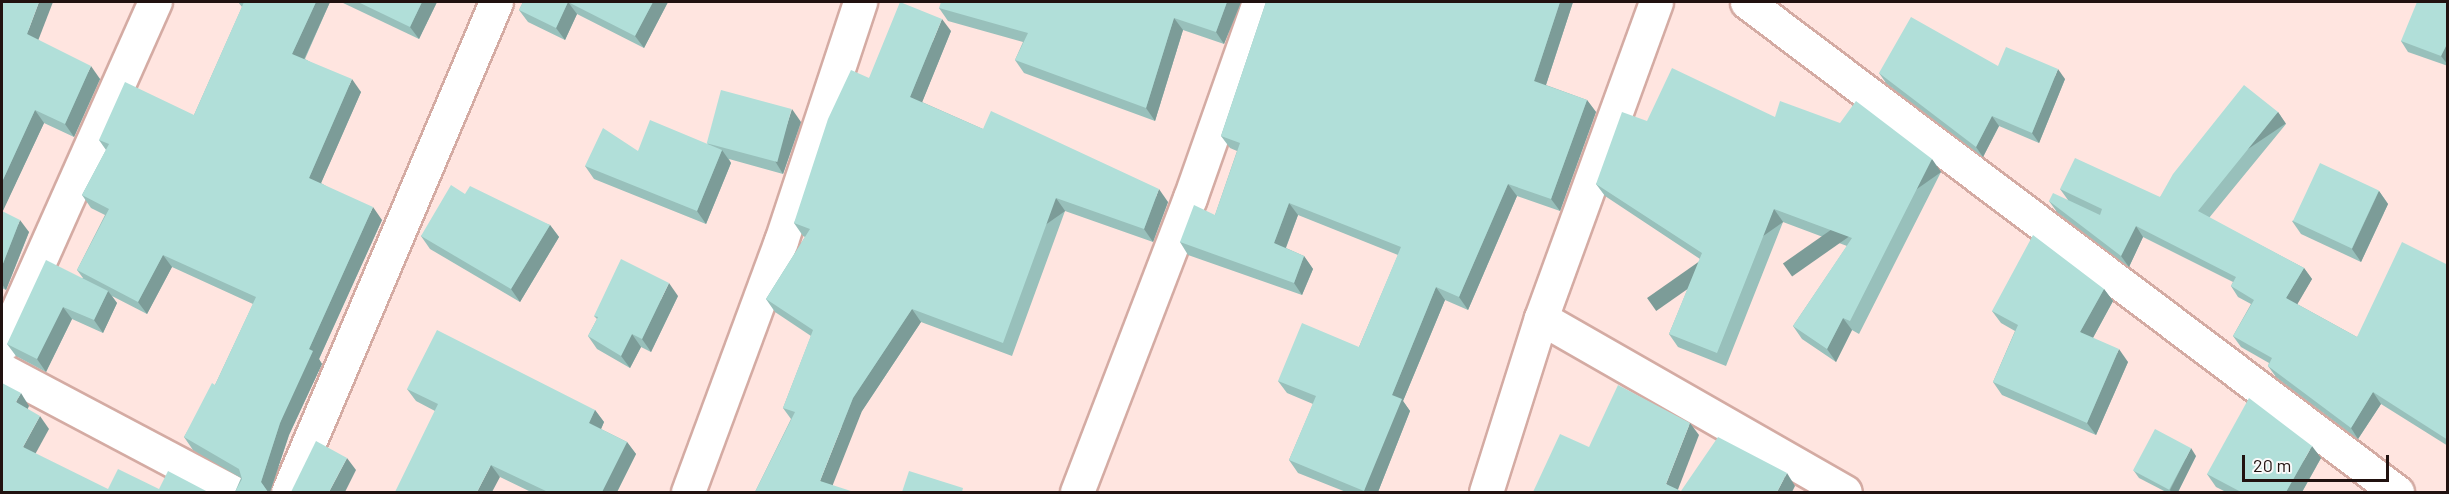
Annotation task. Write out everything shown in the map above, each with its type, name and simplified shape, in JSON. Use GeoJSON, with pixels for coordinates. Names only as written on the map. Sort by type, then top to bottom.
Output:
{"type":"FeatureCollection","features":[{"type":"Feature","properties":{"kind":"street"},"geometry":{"type":"LineString","coordinates":[[2,345],[155,2]]}},
{"type":"Feature","properties":{"kind":"street"},"geometry":{"type":"LineString","coordinates":[[288,492],[495,2]]}},
{"type":"Feature","properties":{"kind":"street"},"geometry":{"type":"LineString","coordinates":[[688,492],[781,241],[860,2]]}},
{"type":"Feature","properties":{"kind":"street"},"geometry":{"type":"LineString","coordinates":[[1077,492],[1190,198],[1259,2]]}},
{"type":"Feature","properties":{"kind":"street"},"geometry":{"type":"LineString","coordinates":[[1486,492],[1541,318],[1656,2]]}},
{"type":"Feature","properties":{"kind":"street"},"geometry":{"type":"LineString","coordinates":[[1747,2],[2397,492]]}},
{"type":"Feature","properties":{"kind":"street"},"geometry":{"type":"LineString","coordinates":[[1541,318],[1845,492]]}},
{"type":"Feature","properties":{"kind":"street"},"geometry":{"type":"LineString","coordinates":[[2,370],[232,492]]}},
{"type":"Feature","properties":{"kind":"building"},"geometry":{"type":"Polygon","coordinates":[[[2,2],[39,2],[27,34],[91,66],[65,124],[35,110],[2,182],[2,2]]]}},
{"type":"Feature","properties":{"kind":"building"},"geometry":{"type":"Polygon","coordinates":[[[244,2],[316,2],[292,54],[352,79],[309,178],[373,207],[309,349],[313,351],[280,423],[261,482],[268,492],[235,492],[242,479],[239,469],[184,437],[212,383],[215,385],[256,297],[163,255],[138,302],[77,270],[109,209],[82,195],[109,144],[99,140],[125,82],[194,115],[244,2]]]}},
{"type":"Feature","properties":{"kind":"building"},"geometry":{"type":"Polygon","coordinates":[[[358,2],[422,2],[410,27],[358,2]]]}},
{"type":"Feature","properties":{"kind":"building"},"geometry":{"type":"Polygon","coordinates":[[[523,2],[568,2],[556,28],[519,10],[523,2]]]}},
{"type":"Feature","properties":{"kind":"building"},"geometry":{"type":"Polygon","coordinates":[[[568,2],[653,2],[635,36],[568,2]]]}},
{"type":"Feature","properties":{"kind":"building"},"geometry":{"type":"Polygon","coordinates":[[[900,2],[942,19],[910,97],[983,129],[991,111],[1159,189],[1144,229],[1056,198],[1003,343],[912,309],[853,398],[820,481],[854,492],[755,492],[795,412],[783,408],[813,330],[766,299],[810,229],[794,223],[828,119],[851,70],[869,78],[900,2]]]}},
{"type":"Feature","properties":{"kind":"building"},"geometry":{"type":"Polygon","coordinates":[[[941,2],[1227,2],[1216,32],[1174,18],[1146,108],[1015,60],[1028,33],[939,8],[941,2]]]}},
{"type":"Feature","properties":{"kind":"building"},"geometry":{"type":"Polygon","coordinates":[[[1266,2],[1560,2],[1534,81],[1587,100],[1551,199],[1508,184],[1459,297],[1436,287],[1392,395],[1402,399],[1364,491],[1289,460],[1316,396],[1278,381],[1302,323],[1359,347],[1401,247],[1289,203],[1274,243],[1304,256],[1294,283],[1180,242],[1194,205],[1215,215],[1240,143],[1221,136],[1266,2]]]}},
{"type":"Feature","properties":{"kind":"building"},"geometry":{"type":"Polygon","coordinates":[[[2417,2],[2448,2],[2448,42],[2441,56],[2401,41],[2417,2]]]}},
{"type":"Feature","properties":{"kind":"building"},"geometry":{"type":"Polygon","coordinates":[[[1911,17],[1998,66],[2006,47],[2058,69],[2032,133],[1992,116],[1976,147],[1879,73],[1911,17]]]}},
{"type":"Feature","properties":{"kind":"building"},"geometry":{"type":"Polygon","coordinates":[[[1672,68],[1775,117],[1780,101],[1840,123],[1856,101],[1932,159],[1850,321],[1843,318],[1827,349],[1793,326],[1852,238],[1774,209],[1717,353],[1669,334],[1702,253],[1596,184],[1622,112],[1647,121],[1672,68]]]}},
{"type":"Feature","properties":{"kind":"building"},"geometry":{"type":"Polygon","coordinates":[[[2244,85],[2278,112],[2198,211],[2304,268],[2286,298],[2357,337],[2402,242],[2448,265],[2448,440],[2373,392],[2351,428],[2268,366],[2272,358],[2233,336],[2254,300],[2231,286],[2236,277],[2136,226],[2121,256],[2049,201],[2053,193],[2100,215],[2102,209],[2060,189],[2075,158],[2160,197],[2173,174],[2244,85]]]}},
{"type":"Feature","properties":{"kind":"building"},"geometry":{"type":"Polygon","coordinates":[[[721,90],[792,109],[777,162],[707,143],[721,90]]]}},
{"type":"Feature","properties":{"kind":"building"},"geometry":{"type":"Polygon","coordinates":[[[650,120],[722,150],[697,211],[585,166],[603,128],[638,151],[650,120]]]}},
{"type":"Feature","properties":{"kind":"building"},"geometry":{"type":"Polygon","coordinates":[[[2320,163],[2379,190],[2352,248],[2293,221],[2320,163]]]}},
{"type":"Feature","properties":{"kind":"building"},"geometry":{"type":"Polygon","coordinates":[[[451,185],[465,194],[470,186],[550,225],[511,289],[421,236],[451,185]]]}},
{"type":"Feature","properties":{"kind":"building"},"geometry":{"type":"Polygon","coordinates":[[[2,211],[20,220],[2,266],[2,211]]]}},
{"type":"Feature","properties":{"kind":"building"},"geometry":{"type":"Polygon","coordinates":[[[2033,235],[2104,289],[2080,332],[2119,349],[2087,423],[1993,382],[2018,325],[1992,311],[2033,235]]]}},
{"type":"Feature","properties":{"kind":"building"},"geometry":{"type":"Polygon","coordinates":[[[621,259],[669,283],[642,339],[632,334],[621,356],[588,336],[598,317],[594,316],[621,259]]]}},
{"type":"Feature","properties":{"kind":"building"},"geometry":{"type":"Polygon","coordinates":[[[46,260],[108,291],[94,320],[63,307],[37,359],[7,344],[46,260]]]}},
{"type":"Feature","properties":{"kind":"building"},"geometry":{"type":"Polygon","coordinates":[[[437,330],[595,410],[589,423],[627,442],[602,492],[548,492],[491,465],[477,492],[395,492],[438,404],[407,389],[437,330]]]}},
{"type":"Feature","properties":{"kind":"building"},"geometry":{"type":"Polygon","coordinates":[[[2,383],[21,393],[16,402],[40,416],[23,447],[108,489],[118,469],[159,489],[168,471],[208,492],[2,492],[2,383]]]}},
{"type":"Feature","properties":{"kind":"building"},"geometry":{"type":"Polygon","coordinates":[[[1618,385],[1690,423],[1666,484],[1681,491],[1718,437],[1787,473],[1777,492],[1533,492],[1560,434],[1589,447],[1618,385]]]}},
{"type":"Feature","properties":{"kind":"building"},"geometry":{"type":"Polygon","coordinates":[[[2249,398],[2312,446],[2286,492],[2241,492],[2207,474],[2249,398]]]}},
{"type":"Feature","properties":{"kind":"building"},"geometry":{"type":"Polygon","coordinates":[[[2155,429],[2191,448],[2169,490],[2133,470],[2155,429]]]}},
{"type":"Feature","properties":{"kind":"building"},"geometry":{"type":"Polygon","coordinates":[[[316,441],[347,458],[329,492],[291,492],[316,441]]]}},
{"type":"Feature","properties":{"kind":"building"},"geometry":{"type":"Polygon","coordinates":[[[909,471],[963,488],[962,492],[902,492],[909,471]]]}}]}
